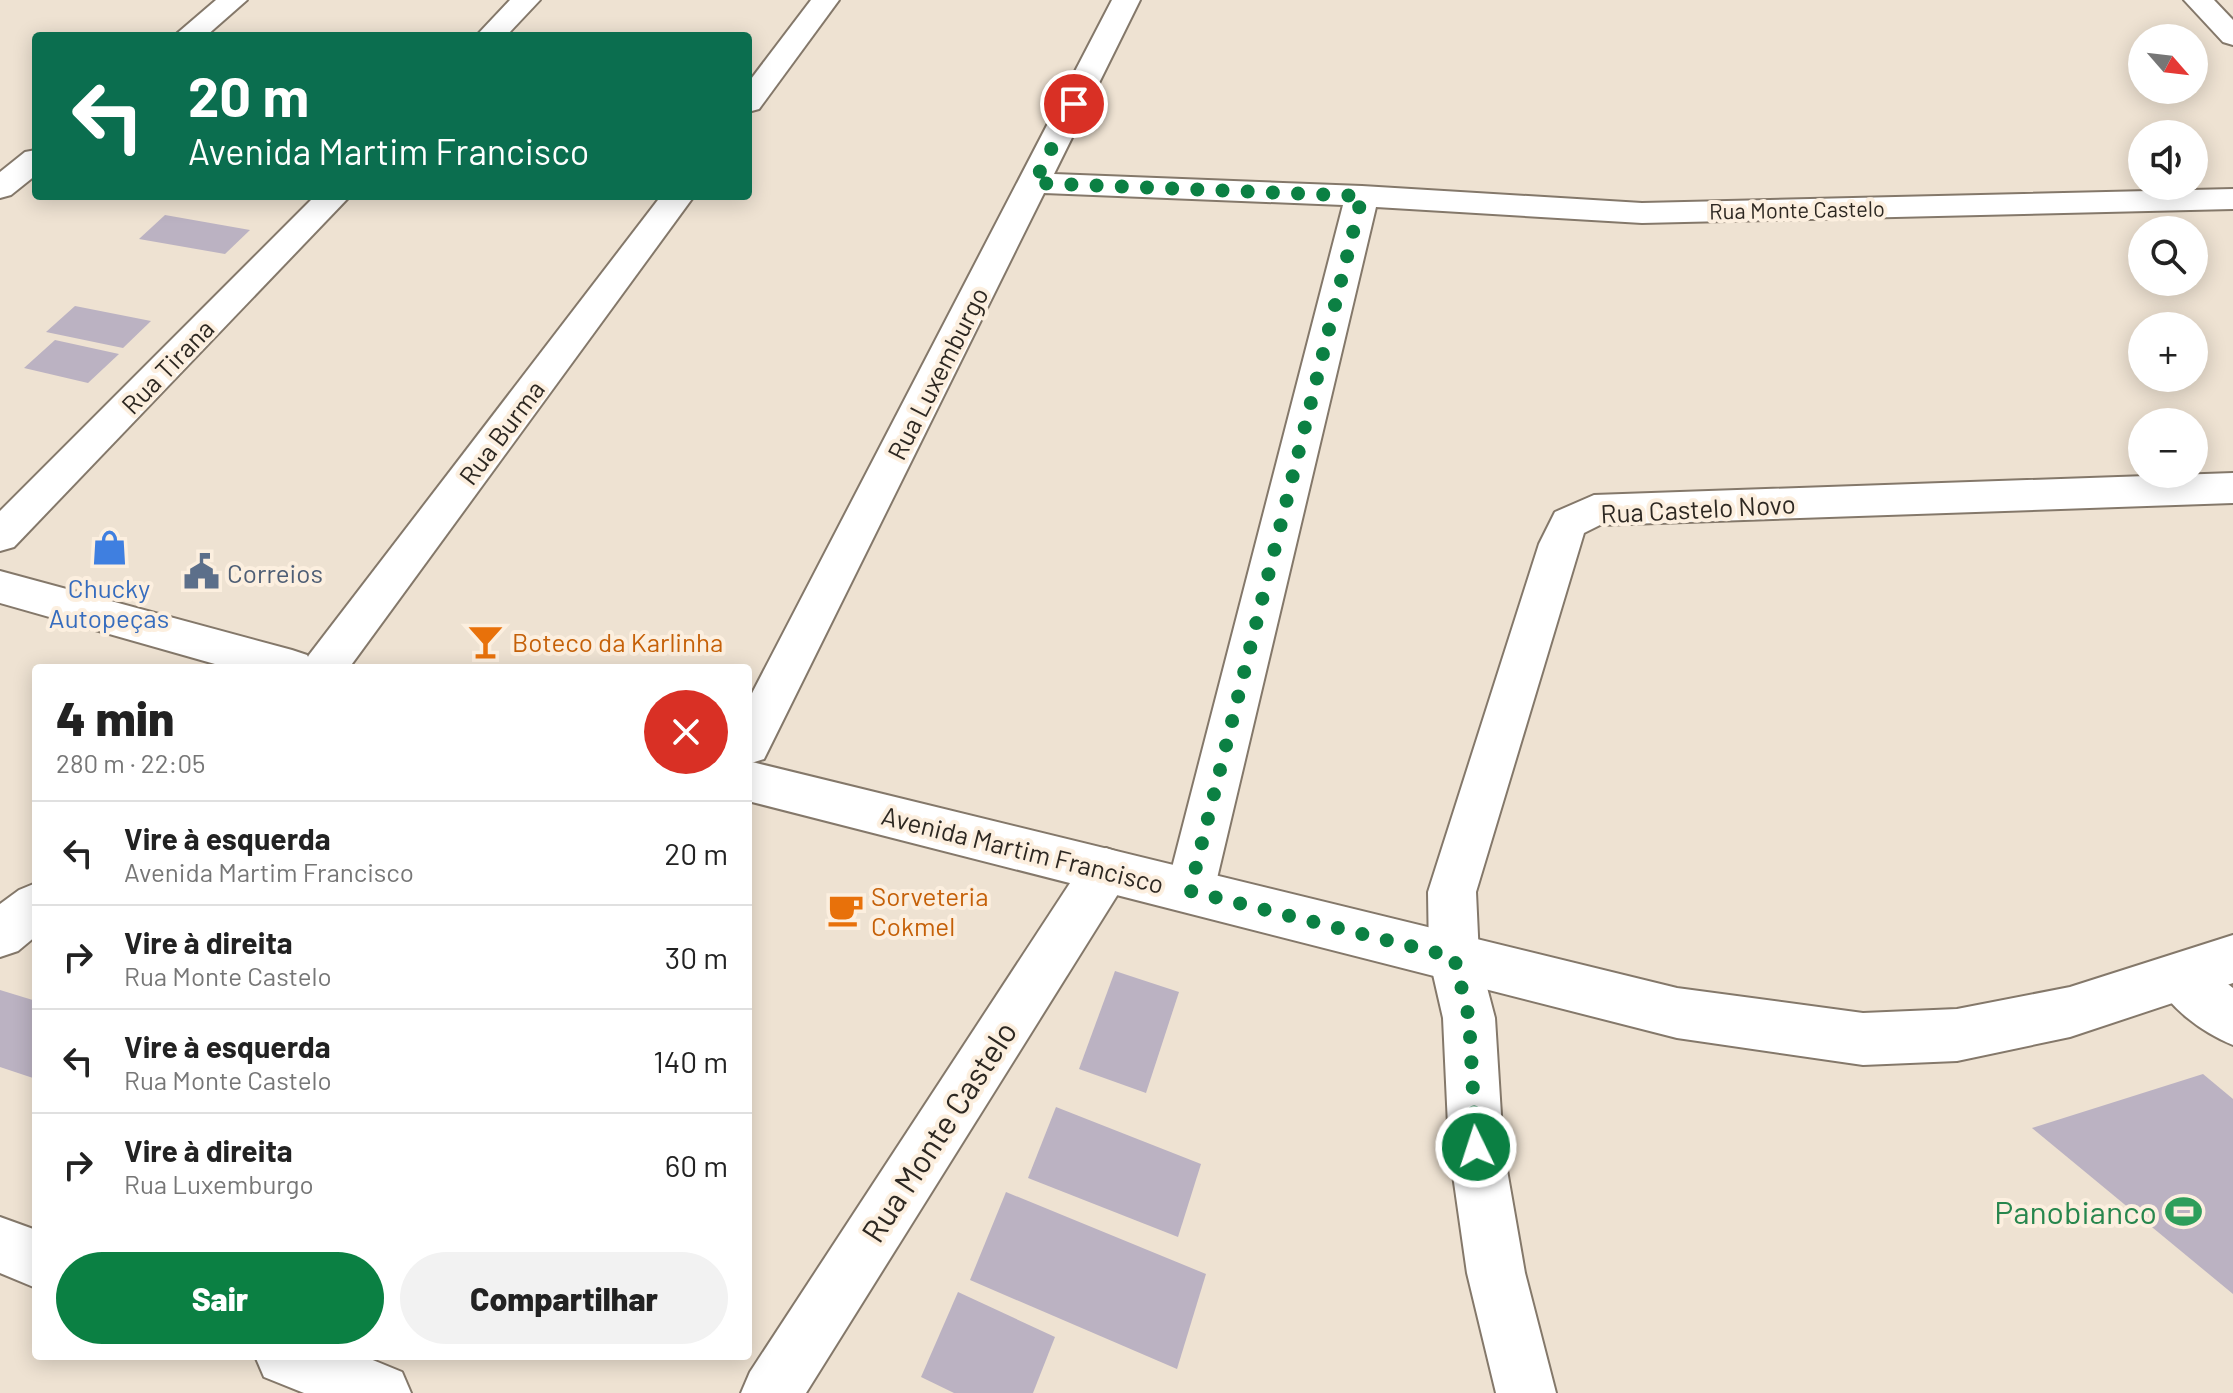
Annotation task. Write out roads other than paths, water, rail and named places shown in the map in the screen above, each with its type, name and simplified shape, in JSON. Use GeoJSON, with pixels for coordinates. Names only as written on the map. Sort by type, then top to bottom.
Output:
{"type":"FeatureCollection","features":[{"type":"Feature","properties":{"kind":"street"},"geometry":{"type":"LineString","coordinates":[[193,32],[233,0]]}},
{"type":"Feature","properties":{"kind":"street"},"geometry":{"type":"LineString","coordinates":[[494,32],[526,0]]}},
{"type":"Feature","properties":{"kind":"street"},"geometry":{"type":"LineString","coordinates":[[752,98],[825,0]]}},
{"type":"Feature","properties":{"kind":"street","name":"Rua Luxemburgo"},"geometry":{"type":"LineString","coordinates":[[752,737],[1126,0]]}},
{"type":"Feature","properties":{"kind":"street"},"geometry":{"type":"LineString","coordinates":[[2198,0],[2233,36]]}},
{"type":"Feature","properties":{"kind":"street"},"geometry":{"type":"LineString","coordinates":[[0,188],[32,162]]}},
{"type":"Feature","properties":{"kind":"street","name":"Rua Monte Castelo"},"geometry":{"type":"LineString","coordinates":[[1034,183],[1362,196],[1642,213],[2233,199]]}},
{"type":"Feature","properties":{"kind":"street"},"geometry":{"type":"LineString","coordinates":[[1190,891],[1362,196]]}},
{"type":"Feature","properties":{"kind":"street","name":"Rua Tirana"},"geometry":{"type":"LineString","coordinates":[[0,536],[330,200]]}},
{"type":"Feature","properties":{"kind":"street","name":"Rua Burma"},"geometry":{"type":"LineString","coordinates":[[327,664],[675,200]]}},
{"type":"Feature","properties":{"kind":"street","name":"Rua Castelo Novo"},"geometry":{"type":"LineString","coordinates":[[1526,1393],[1496,1273],[1476,1147],[1469,1018],[1454,957],[1452,892],[1559,544],[1569,523],[1594,510],[2233,488]]}},
{"type":"Feature","properties":{"kind":"street"},"geometry":{"type":"LineString","coordinates":[[0,587],[278,664]]}},
{"type":"Feature","properties":{"kind":"street","name":"Avenida Martim Francisco"},"geometry":{"type":"LineString","coordinates":[[752,782],[1677,1013],[1863,1039],[1957,1035],[2056,1015],[2233,959]]}},
{"type":"Feature","properties":{"kind":"street","name":"Rua Monte Castelo"},"geometry":{"type":"LineString","coordinates":[[771,1393],[1106,870]]}},
{"type":"Feature","properties":{"kind":"street"},"geometry":{"type":"LineString","coordinates":[[0,934],[32,909]]}},
{"type":"Feature","properties":{"kind":"street"},"geometry":{"type":"LineString","coordinates":[[2179,977],[2233,1020]]}},
{"type":"Feature","properties":{"kind":"street"},"geometry":{"type":"LineString","coordinates":[[0,1245],[32,1257]]}},
{"type":"Feature","properties":{"kind":"street"},"geometry":{"type":"LineString","coordinates":[[295,1360],[381,1393]]}},
{"type":"Feature","properties":{"kind":"place","name":"Chucky Autopeças"},"geometry":{"type":"Point","coordinates":[109,548]}},
{"type":"Feature","properties":{"kind":"place","name":"Correios"},"geometry":{"type":"Point","coordinates":[201,572]}},
{"type":"Feature","properties":{"kind":"place","name":"Boteco da Karlinha"},"geometry":{"type":"Point","coordinates":[486,641]}},
{"type":"Feature","properties":{"kind":"place","name":"Sorveteria Cokmel"},"geometry":{"type":"Point","coordinates":[845,910]}},
{"type":"Feature","properties":{"kind":"place","name":"Panobianco"},"geometry":{"type":"Point","coordinates":[2183,1211]}}]}
